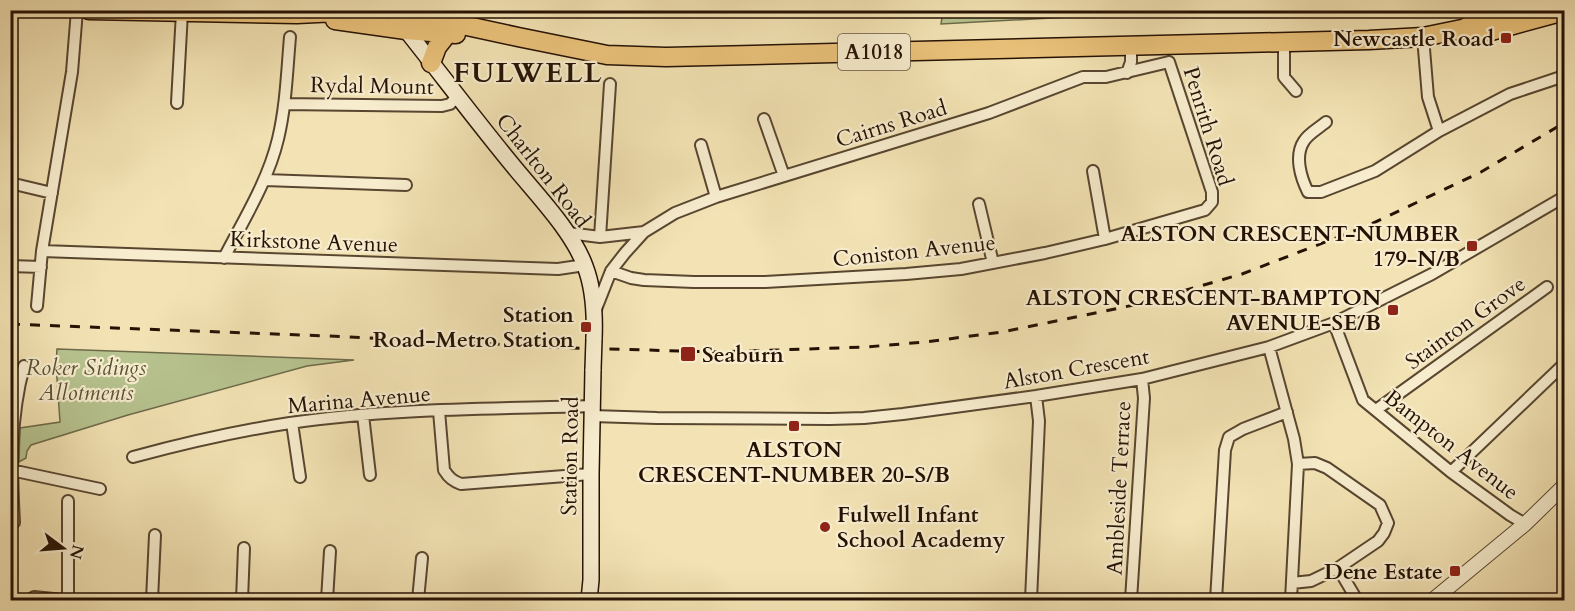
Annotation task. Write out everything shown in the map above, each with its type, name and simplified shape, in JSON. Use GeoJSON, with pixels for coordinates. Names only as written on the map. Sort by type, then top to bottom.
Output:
{"type":"FeatureCollection","features":[{"type":"Feature","properties":{"kind":"highway","name":"A1018"},"geometry":{"type":"LineString","coordinates":[[89,10],[297,14],[376,10]]}},
{"type":"Feature","properties":{"kind":"highway","name":"A1018"},"geometry":{"type":"LineString","coordinates":[[392,10],[607,54],[666,57],[1369,40],[1424,36],[1462,29],[1504,10]]}},
{"type":"Feature","properties":{"kind":"highway","name":"A1018"},"geometry":{"type":"LineString","coordinates":[[1462,29],[1491,31],[1564,12]]}},
{"type":"Feature","properties":{"kind":"highway","name":"A1018"},"geometry":{"type":"LineString","coordinates":[[297,14],[406,30],[447,22]]}},
{"type":"Feature","properties":{"kind":"highway"},"geometry":{"type":"LineString","coordinates":[[431,63],[447,22]]}},
{"type":"Feature","properties":{"kind":"main road","name":"Charlton Road"},"geometry":{"type":"LineString","coordinates":[[392,10],[457,97],[568,233],[585,265],[594,312]]}},
{"type":"Feature","properties":{"kind":"main road","name":"Station Road"},"geometry":{"type":"LineString","coordinates":[[589,600],[594,312]]}},
{"type":"Feature","properties":{"kind":"street"},"geometry":{"type":"LineString","coordinates":[[36,306],[42,251],[72,72],[77,10]]}},
{"type":"Feature","properties":{"kind":"street"},"geometry":{"type":"LineString","coordinates":[[177,103],[182,12]]}},
{"type":"Feature","properties":{"kind":"street"},"geometry":{"type":"LineString","coordinates":[[1424,36],[1428,97],[1439,131]]}},
{"type":"Feature","properties":{"kind":"street"},"geometry":{"type":"LineString","coordinates":[[224,258],[265,180],[278,140],[290,37]]}},
{"type":"Feature","properties":{"kind":"street"},"geometry":{"type":"LineString","coordinates":[[1284,41],[1278,78],[1296,91]]}},
{"type":"Feature","properties":{"kind":"street"},"geometry":{"type":"LineString","coordinates":[[1169,62],[1175,44]]}},
{"type":"Feature","properties":{"kind":"street"},"geometry":{"type":"LineString","coordinates":[[1127,73],[1131,62],[1131,46]]}},
{"type":"Feature","properties":{"kind":"street","name":"Cairns Road"},"geometry":{"type":"LineString","coordinates":[[594,312],[611,272],[625,252],[644,232],[675,213],[716,197],[989,113],[1083,77],[1106,77],[1169,62]]}},
{"type":"Feature","properties":{"kind":"street","name":"Penrith Road"},"geometry":{"type":"LineString","coordinates":[[1169,62],[1212,192],[1212,202]]}},
{"type":"Feature","properties":{"kind":"street"},"geometry":{"type":"LineString","coordinates":[[1326,122],[1303,141],[1299,157],[1302,180],[1308,192],[1321,192],[1375,171],[1439,131],[1510,94],[1564,76]]}},
{"type":"Feature","properties":{"kind":"street"},"geometry":{"type":"LineString","coordinates":[[600,237],[610,84]]}},
{"type":"Feature","properties":{"kind":"street","name":"Rydal Mount"},"geometry":{"type":"LineString","coordinates":[[284,104],[442,106],[450,104],[457,97]]}},
{"type":"Feature","properties":{"kind":"street"},"geometry":{"type":"LineString","coordinates":[[764,120],[784,176]]}},
{"type":"Feature","properties":{"kind":"street"},"geometry":{"type":"LineString","coordinates":[[1292,135],[1303,141]]}},
{"type":"Feature","properties":{"kind":"street"},"geometry":{"type":"LineString","coordinates":[[700,145],[716,197]]}},
{"type":"Feature","properties":{"kind":"street"},"geometry":{"type":"LineString","coordinates":[[1093,171],[1105,239]]}},
{"type":"Feature","properties":{"kind":"street"},"geometry":{"type":"LineString","coordinates":[[265,180],[406,185]]}},
{"type":"Feature","properties":{"kind":"street"},"geometry":{"type":"LineString","coordinates":[[10,183],[52,193]]}},
{"type":"Feature","properties":{"kind":"street","name":"Alston Crescent"},"geometry":{"type":"LineString","coordinates":[[592,411],[657,418],[842,419],[903,414],[1142,379],[1269,347],[1334,323],[1432,274],[1564,197]]}},
{"type":"Feature","properties":{"kind":"street","name":"Coniston Avenue"},"geometry":{"type":"LineString","coordinates":[[611,272],[644,280],[765,282],[960,269],[1105,239],[1204,210],[1212,202]]}},
{"type":"Feature","properties":{"kind":"street"},"geometry":{"type":"LineString","coordinates":[[979,204],[993,263]]}},
{"type":"Feature","properties":{"kind":"street","name":"Cairns Road"},"geometry":{"type":"LineString","coordinates":[[568,233],[600,237],[644,232]]}},
{"type":"Feature","properties":{"kind":"street","name":"Kirkstone Avenue"},"geometry":{"type":"LineString","coordinates":[[42,251],[558,268],[585,265]]}},
{"type":"Feature","properties":{"kind":"street"},"geometry":{"type":"LineString","coordinates":[[10,266],[40,267]]}},
{"type":"Feature","properties":{"kind":"street","name":"Stainton Grove"},"geometry":{"type":"LineString","coordinates":[[1376,410],[1547,287]]}},
{"type":"Feature","properties":{"kind":"street","name":"Bampton Avenue"},"geometry":{"type":"LineString","coordinates":[[1334,323],[1363,400],[1451,472],[1525,524]]}},
{"type":"Feature","properties":{"kind":"street"},"geometry":{"type":"LineString","coordinates":[[1269,347],[1294,439],[1298,464],[1291,600]]}},
{"type":"Feature","properties":{"kind":"street"},"geometry":{"type":"LineString","coordinates":[[1451,472],[1564,364]]}},
{"type":"Feature","properties":{"kind":"street"},"geometry":{"type":"LineString","coordinates":[[12,522],[11,470],[15,383],[24,366]]}},
{"type":"Feature","properties":{"kind":"street","name":"Ambleside Terrace"},"geometry":{"type":"LineString","coordinates":[[1131,600],[1144,398],[1142,379]]}},
{"type":"Feature","properties":{"kind":"street"},"geometry":{"type":"LineString","coordinates":[[1031,600],[1039,421],[1036,396]]}},
{"type":"Feature","properties":{"kind":"street"},"geometry":{"type":"LineString","coordinates":[[439,411],[444,470],[453,481],[461,484],[591,474]]}},
{"type":"Feature","properties":{"kind":"street","name":"Marina Avenue"},"geometry":{"type":"LineString","coordinates":[[133,457],[222,435],[292,423],[363,415],[439,411],[592,411]]}},
{"type":"Feature","properties":{"kind":"street"},"geometry":{"type":"LineString","coordinates":[[1216,600],[1225,450],[1229,437],[1243,429],[1287,412]]}},
{"type":"Feature","properties":{"kind":"street"},"geometry":{"type":"LineString","coordinates":[[363,415],[370,475]]}},
{"type":"Feature","properties":{"kind":"street"},"geometry":{"type":"LineString","coordinates":[[292,423],[300,477]]}},
{"type":"Feature","properties":{"kind":"street"},"geometry":{"type":"LineString","coordinates":[[1292,583],[1311,581],[1338,568],[1378,541],[1388,523],[1380,505],[1327,468],[1315,463],[1298,464]]}},
{"type":"Feature","properties":{"kind":"street"},"geometry":{"type":"LineString","coordinates":[[11,470],[94,485]]}},
{"type":"Feature","properties":{"kind":"street"},"geometry":{"type":"LineString","coordinates":[[1432,600],[1525,524],[1564,486]]}},
{"type":"Feature","properties":{"kind":"street"},"geometry":{"type":"LineString","coordinates":[[68,501],[69,600]]}},
{"type":"Feature","properties":{"kind":"street"},"geometry":{"type":"LineString","coordinates":[[152,600],[155,535]]}},
{"type":"Feature","properties":{"kind":"street"},"geometry":{"type":"LineString","coordinates":[[242,600],[244,548]]}},
{"type":"Feature","properties":{"kind":"street"},"geometry":{"type":"LineString","coordinates":[[327,600],[330,551]]}},
{"type":"Feature","properties":{"kind":"street"},"geometry":{"type":"LineString","coordinates":[[418,600],[422,558]]}},
{"type":"Feature","properties":{"kind":"street"},"geometry":{"type":"LineString","coordinates":[[1338,568],[1357,600]]}},
{"type":"Feature","properties":{"kind":"street"},"geometry":{"type":"LineString","coordinates":[[34,597],[63,600]]}},
{"type":"Feature","properties":{"kind":"green space"},"geometry":{"type":"Polygon","coordinates":[[[943,10],[1106,11],[1105,15],[941,24],[943,10]]]}},
{"type":"Feature","properties":{"kind":"green space","name":"Roker Sidings Allotments"},"geometry":{"type":"Polygon","coordinates":[[[57,349],[354,360],[307,366],[128,415],[31,445],[26,458],[19,462],[20,428],[60,422],[57,349]]]}},
{"type":"Feature","properties":{"kind":"railway"},"geometry":{"type":"LineString","coordinates":[[10,324],[717,352],[866,347],[925,342],[1002,332],[1134,305],[1242,274],[1367,226],[1481,172],[1564,123]]}},
{"type":"Feature","properties":{"kind":"place","name":"Newcastle Road"},"geometry":{"type":"Point","coordinates":[1506,38]}},
{"type":"Feature","properties":{"kind":"place","name":"ALSTON CRESCENT-NUMBER 179-N/B"},"geometry":{"type":"Point","coordinates":[1472,246]}},
{"type":"Feature","properties":{"kind":"place","name":"ALSTON CRESCENT-BAMPTON AVENUE-SE/B"},"geometry":{"type":"Point","coordinates":[1393,310]}},
{"type":"Feature","properties":{"kind":"place","name":"Station Road-Metro Station"},"geometry":{"type":"Point","coordinates":[586,327]}},
{"type":"Feature","properties":{"kind":"place","name":"Seaburn"},"geometry":{"type":"Point","coordinates":[688,354]}},
{"type":"Feature","properties":{"kind":"place","name":"ALSTON CRESCENT-NUMBER 20-S/B"},"geometry":{"type":"Point","coordinates":[794,426]}},
{"type":"Feature","properties":{"kind":"place","name":"Fulwell Infant School Academy"},"geometry":{"type":"Point","coordinates":[825,527]}},
{"type":"Feature","properties":{"kind":"place","name":"Dene Estate"},"geometry":{"type":"Point","coordinates":[1455,571]}},
{"type":"Feature","properties":{"kind":"district","name":"FULWELL"},"geometry":{"type":"Point","coordinates":[528,72]}}]}
